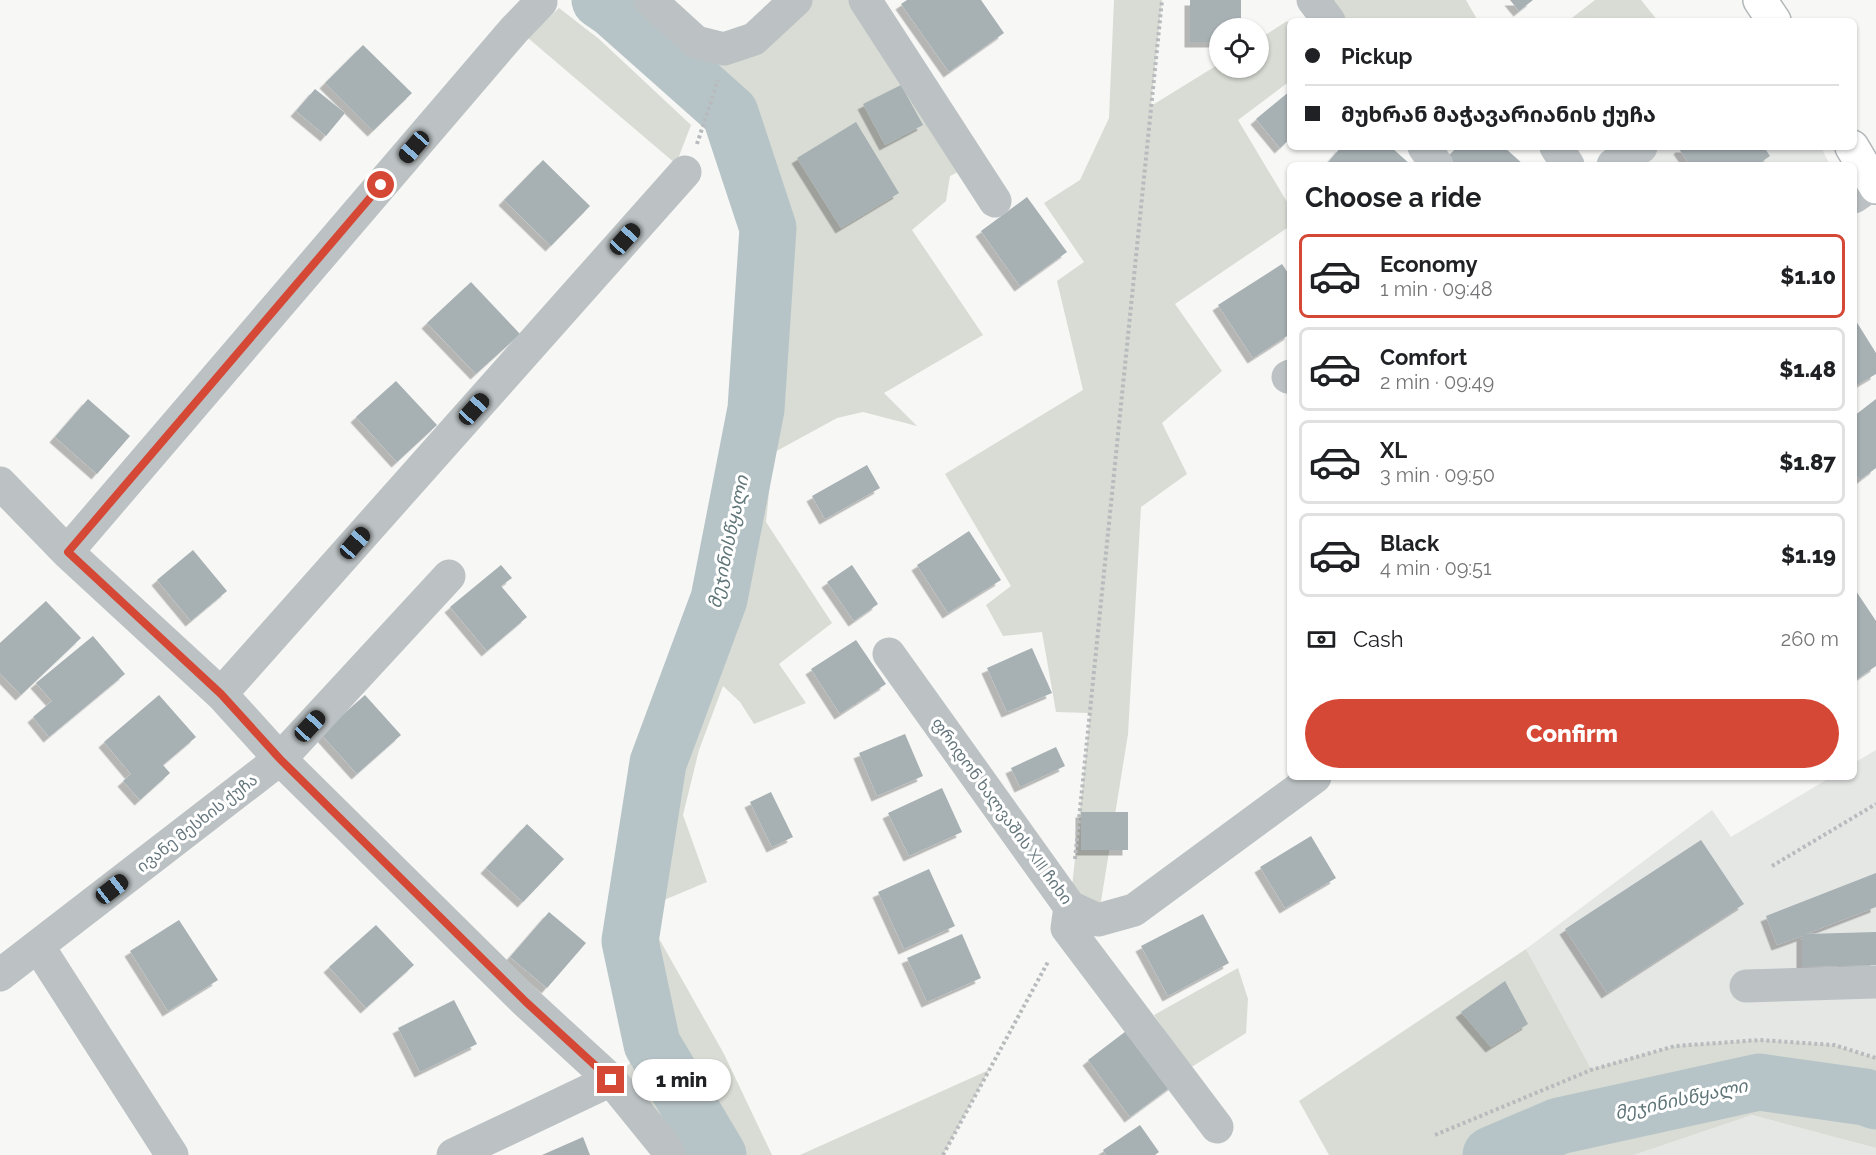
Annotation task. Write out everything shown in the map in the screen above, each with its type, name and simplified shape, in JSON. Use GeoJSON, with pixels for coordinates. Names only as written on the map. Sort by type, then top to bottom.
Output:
{"type":"FeatureCollection","features":[{"type":"Feature","properties":{"kind":"highway"},"geometry":{"type":"LineString","coordinates":[[1760,0],[1772,18]]}},
{"type":"Feature","properties":{"kind":"highway"},"geometry":{"type":"LineString","coordinates":[[1853,150],[1868,189]]}},
{"type":"Feature","properties":{"kind":"street"},"geometry":{"type":"LineString","coordinates":[[650,0],[696,42],[724,49],[754,39],[796,0]]}},
{"type":"Feature","properties":{"kind":"street"},"geometry":{"type":"LineString","coordinates":[[865,0],[995,201]]}},
{"type":"Feature","properties":{"kind":"street"},"geometry":{"type":"LineString","coordinates":[[1313,0],[1327,18]]}},
{"type":"Feature","properties":{"kind":"street"},"geometry":{"type":"LineString","coordinates":[[68,552],[541,2]]}},
{"type":"Feature","properties":{"kind":"street"},"geometry":{"type":"LineString","coordinates":[[1618,162],[1636,150]]}},
{"type":"Feature","properties":{"kind":"street"},"geometry":{"type":"LineString","coordinates":[[221,694],[691,158]]}},
{"type":"Feature","properties":{"kind":"street"},"geometry":{"type":"LineString","coordinates":[[0,483],[68,552],[221,694],[280,759],[526,1002],[611,1080],[670,1155]]}},
{"type":"Feature","properties":{"kind":"street","name":"ივანე მესხის ქუჩა"},"geometry":{"type":"LineString","coordinates":[[0,975],[280,759],[448,576]]}},
{"type":"Feature","properties":{"kind":"street","name":"ფრიდონ ხალვაშის XIII ჩიხი"},"geometry":{"type":"LineString","coordinates":[[889,654],[1069,918],[1098,920],[1134,910],[1311,780]]}},
{"type":"Feature","properties":{"kind":"street"},"geometry":{"type":"LineString","coordinates":[[1069,918],[1217,1127]]}},
{"type":"Feature","properties":{"kind":"street"},"geometry":{"type":"LineString","coordinates":[[38,946],[172,1155]]}},
{"type":"Feature","properties":{"kind":"street"},"geometry":{"type":"LineString","coordinates":[[1746,986],[1876,982]]}},
{"type":"Feature","properties":{"kind":"street"},"geometry":{"type":"LineString","coordinates":[[453,1155],[611,1080]]}},
{"type":"Feature","properties":{"kind":"path"},"geometry":{"type":"LineString","coordinates":[[942,1155],[1069,918],[1162,0]]}},
{"type":"Feature","properties":{"kind":"path"},"geometry":{"type":"LineString","coordinates":[[691,158],[719,75]]}},
{"type":"Feature","properties":{"kind":"path"},"geometry":{"type":"LineString","coordinates":[[1772,866],[1876,804]]}},
{"type":"Feature","properties":{"kind":"path"},"geometry":{"type":"LineString","coordinates":[[1435,1135],[1591,1070],[1675,1046],[1760,1040],[1834,1045],[1876,1058]]}},
{"type":"Feature","properties":{"kind":"shaded area"},"geometry":{"type":"Polygon","coordinates":[[[796,0],[865,0],[972,165],[950,176],[946,201],[912,230],[983,335],[884,393],[917,426],[863,412],[837,418],[773,453],[766,522],[832,623],[779,664],[806,703],[754,724],[740,702],[723,686],[699,750],[683,815],[707,882],[664,900],[657,935],[724,1054],[772,1155],[670,1155],[611,1080],[652,1044],[630,941],[658,763],[719,599],[756,409],[768,228],[730,113],[686,75],[796,0]]]}},
{"type":"Feature","properties":{"kind":"shaded area"},"geometry":{"type":"Polygon","coordinates":[[[1114,0],[1162,0],[1151,106],[1209,70],[1209,78],[1269,78],[1269,33],[1287,21],[1287,83],[1238,120],[1287,202],[1287,228],[1175,304],[1222,371],[1162,423],[1187,474],[1141,507],[1128,734],[1098,920],[1070,907],[1090,713],[1056,712],[1042,632],[1003,636],[986,605],[1011,586],[945,474],[1083,390],[1057,281],[1084,262],[1044,203],[1080,180],[1109,118],[1114,0]]]}},
{"type":"Feature","properties":{"kind":"shaded area"},"geometry":{"type":"Polygon","coordinates":[[[1313,0],[1466,0],[1476,18],[1327,18],[1313,0]]]}},
{"type":"Feature","properties":{"kind":"shaded area"},"geometry":{"type":"Polygon","coordinates":[[[1595,0],[1641,0],[1656,18],[1572,18],[1595,0]]]}},
{"type":"Feature","properties":{"kind":"shaded area"},"geometry":{"type":"Polygon","coordinates":[[[559,8],[599,39],[691,125],[676,164],[528,38],[559,8]]]}},
{"type":"Feature","properties":{"kind":"shaded area"},"geometry":{"type":"Polygon","coordinates":[[[1658,150],[1822,150],[1828,162],[1641,162],[1658,150]]]}},
{"type":"Feature","properties":{"kind":"shaded area"},"geometry":{"type":"Polygon","coordinates":[[[1876,750],[1876,1058],[1834,1045],[1675,1046],[1591,1070],[1526,949],[1712,810],[1731,837],[1826,780],[1857,780],[1857,761],[1876,750]]]}},
{"type":"Feature","properties":{"kind":"shaded area"},"geometry":{"type":"Polygon","coordinates":[[[1526,949],[1591,1069],[1675,1046],[1760,1040],[1834,1045],[1876,1058],[1876,1148],[1752,1115],[1634,1155],[1329,1155],[1299,1101],[1526,949]]]}},
{"type":"Feature","properties":{"kind":"shaded area"},"geometry":{"type":"Polygon","coordinates":[[[1238,968],[1248,999],[1246,1033],[1190,1068],[1154,1015],[1238,968]]]}},
{"type":"Feature","properties":{"kind":"shaded area"},"geometry":{"type":"Polygon","coordinates":[[[989,1070],[943,1155],[800,1155],[989,1070]]]}},
{"type":"Feature","properties":{"kind":"shaded area"},"geometry":{"type":"Polygon","coordinates":[[[1752,1115],[1876,1148],[1876,1155],[1634,1155],[1752,1115]]]}},
{"type":"Feature","properties":{"kind":"building"},"geometry":{"type":"Polygon","coordinates":[[[907,0],[981,0],[1004,33],[949,72],[901,4],[907,0]]]}},
{"type":"Feature","properties":{"kind":"building"},"geometry":{"type":"Polygon","coordinates":[[[1190,0],[1241,0],[1241,18],[1209,18],[1209,42],[1190,42],[1190,0]]]}},
{"type":"Feature","properties":{"kind":"building"},"geometry":{"type":"Polygon","coordinates":[[[1510,0],[1533,0],[1519,11],[1510,0]]]}},
{"type":"Feature","properties":{"kind":"building"},"geometry":{"type":"Polygon","coordinates":[[[363,45],[412,93],[373,131],[325,83],[363,45]]]}},
{"type":"Feature","properties":{"kind":"building"},"geometry":{"type":"Polygon","coordinates":[[[901,85],[923,125],[885,145],[863,104],[901,85]]]}},
{"type":"Feature","properties":{"kind":"building"},"geometry":{"type":"Polygon","coordinates":[[[315,89],[345,113],[326,136],[296,111],[315,89]]]}},
{"type":"Feature","properties":{"kind":"building"},"geometry":{"type":"Polygon","coordinates":[[[1287,93],[1287,142],[1280,148],[1256,119],[1287,93]]]}},
{"type":"Feature","properties":{"kind":"building"},"geometry":{"type":"Polygon","coordinates":[[[856,122],[899,193],[841,228],[797,158],[856,122]]]}},
{"type":"Feature","properties":{"kind":"building"},"geometry":{"type":"Polygon","coordinates":[[[1338,150],[1394,150],[1408,162],[1328,162],[1338,150]]]}},
{"type":"Feature","properties":{"kind":"building"},"geometry":{"type":"Polygon","coordinates":[[[1454,150],[1507,150],[1521,162],[1443,162],[1454,150]]]}},
{"type":"Feature","properties":{"kind":"building"},"geometry":{"type":"Polygon","coordinates":[[[1680,150],[1766,150],[1770,156],[1761,162],[1688,162],[1680,150]]]}},
{"type":"Feature","properties":{"kind":"building"},"geometry":{"type":"Polygon","coordinates":[[[543,160],[590,206],[551,246],[504,200],[543,160]]]}},
{"type":"Feature","properties":{"kind":"building"},"geometry":{"type":"Polygon","coordinates":[[[1027,197],[1067,252],[1020,286],[981,231],[1027,197]]]}},
{"type":"Feature","properties":{"kind":"building"},"geometry":{"type":"Polygon","coordinates":[[[1282,264],[1287,272],[1287,336],[1253,358],[1218,305],[1282,264]]]}},
{"type":"Feature","properties":{"kind":"building"},"geometry":{"type":"Polygon","coordinates":[[[471,282],[520,334],[476,374],[427,323],[471,282]]]}},
{"type":"Feature","properties":{"kind":"building"},"geometry":{"type":"Polygon","coordinates":[[[1857,323],[1876,353],[1876,374],[1857,385],[1857,323]]]}},
{"type":"Feature","properties":{"kind":"building"},"geometry":{"type":"Polygon","coordinates":[[[396,381],[437,425],[397,462],[356,417],[396,381]]]}},
{"type":"Feature","properties":{"kind":"building"},"geometry":{"type":"Polygon","coordinates":[[[88,399],[130,436],[97,474],[55,437],[88,399]]]}},
{"type":"Feature","properties":{"kind":"building"},"geometry":{"type":"Polygon","coordinates":[[[1876,399],[1876,468],[1860,480],[1857,476],[1857,414],[1876,399]]]}},
{"type":"Feature","properties":{"kind":"building"},"geometry":{"type":"Polygon","coordinates":[[[867,465],[880,488],[825,519],[812,496],[867,465]]]}},
{"type":"Feature","properties":{"kind":"building"},"geometry":{"type":"Polygon","coordinates":[[[969,531],[1001,580],[948,613],[917,565],[969,531]]]}},
{"type":"Feature","properties":{"kind":"building"},"geometry":{"type":"Polygon","coordinates":[[[193,550],[227,591],[191,621],[157,580],[193,550]]]}},
{"type":"Feature","properties":{"kind":"building"},"geometry":{"type":"Polygon","coordinates":[[[501,565],[512,578],[501,586],[527,617],[487,651],[450,607],[501,565]]]}},
{"type":"Feature","properties":{"kind":"building"},"geometry":{"type":"Polygon","coordinates":[[[852,565],[878,604],[854,621],[827,582],[852,565]]]}},
{"type":"Feature","properties":{"kind":"building"},"geometry":{"type":"Polygon","coordinates":[[[1857,592],[1876,621],[1876,666],[1857,679],[1857,592]]]}},
{"type":"Feature","properties":{"kind":"building"},"geometry":{"type":"Polygon","coordinates":[[[46,601],[81,638],[21,695],[0,673],[0,643],[46,601]]]}},
{"type":"Feature","properties":{"kind":"building"},"geometry":{"type":"Polygon","coordinates":[[[93,636],[125,674],[49,737],[33,717],[52,701],[36,683],[93,636]]]}},
{"type":"Feature","properties":{"kind":"building"},"geometry":{"type":"Polygon","coordinates":[[[856,640],[886,684],[840,714],[811,669],[856,640]]]}},
{"type":"Feature","properties":{"kind":"building"},"geometry":{"type":"Polygon","coordinates":[[[1032,648],[1052,693],[1007,712],[987,668],[1032,648]]]}},
{"type":"Feature","properties":{"kind":"building"},"geometry":{"type":"Polygon","coordinates":[[[159,695],[196,737],[163,765],[170,773],[140,800],[123,781],[131,774],[104,742],[159,695]]]}},
{"type":"Feature","properties":{"kind":"building"},"geometry":{"type":"Polygon","coordinates":[[[365,695],[401,735],[357,774],[321,734],[365,695]]]}},
{"type":"Feature","properties":{"kind":"building"},"geometry":{"type":"Polygon","coordinates":[[[905,734],[923,776],[877,796],[859,753],[905,734]]]}},
{"type":"Feature","properties":{"kind":"building"},"geometry":{"type":"Polygon","coordinates":[[[1056,747],[1065,766],[1020,787],[1011,768],[1056,747]]]}},
{"type":"Feature","properties":{"kind":"building"},"geometry":{"type":"Polygon","coordinates":[[[942,788],[962,832],[909,856],[888,813],[942,788]]]}},
{"type":"Feature","properties":{"kind":"building"},"geometry":{"type":"Polygon","coordinates":[[[771,792],[793,837],[772,847],[750,802],[771,792]]]}},
{"type":"Feature","properties":{"kind":"building"},"geometry":{"type":"Polygon","coordinates":[[[1081,812],[1128,812],[1128,850],[1081,850],[1081,812]]]}},
{"type":"Feature","properties":{"kind":"building"},"geometry":{"type":"Polygon","coordinates":[[[527,824],[564,859],[523,902],[486,868],[527,824]]]}},
{"type":"Feature","properties":{"kind":"building"},"geometry":{"type":"Polygon","coordinates":[[[1311,836],[1336,878],[1285,908],[1260,867],[1311,836]]]}},
{"type":"Feature","properties":{"kind":"building"},"geometry":{"type":"Polygon","coordinates":[[[1701,840],[1744,904],[1607,993],[1565,929],[1701,840]]]}},
{"type":"Feature","properties":{"kind":"building"},"geometry":{"type":"Polygon","coordinates":[[[929,869],[955,926],[904,949],[878,892],[929,869]]]}},
{"type":"Feature","properties":{"kind":"building"},"geometry":{"type":"Polygon","coordinates":[[[1876,873],[1876,907],[1806,934],[1876,932],[1876,965],[1802,967],[1802,936],[1777,945],[1766,916],[1876,873]]]}},
{"type":"Feature","properties":{"kind":"building"},"geometry":{"type":"Polygon","coordinates":[[[549,912],[586,943],[547,988],[510,957],[549,912]]]}},
{"type":"Feature","properties":{"kind":"building"},"geometry":{"type":"Polygon","coordinates":[[[1203,914],[1229,963],[1168,996],[1141,946],[1203,914]]]}},
{"type":"Feature","properties":{"kind":"building"},"geometry":{"type":"Polygon","coordinates":[[[179,920],[218,980],[168,1011],[130,951],[179,920]]]}},
{"type":"Feature","properties":{"kind":"building"},"geometry":{"type":"Polygon","coordinates":[[[376,925],[414,965],[366,1008],[329,967],[376,925]]]}},
{"type":"Feature","properties":{"kind":"building"},"geometry":{"type":"Polygon","coordinates":[[[962,934],[981,978],[927,1002],[907,958],[962,934]]]}},
{"type":"Feature","properties":{"kind":"building"},"geometry":{"type":"Polygon","coordinates":[[[1505,981],[1528,1024],[1491,1047],[1461,1012],[1505,981]]]}},
{"type":"Feature","properties":{"kind":"building"},"geometry":{"type":"Polygon","coordinates":[[[454,1000],[477,1044],[420,1072],[398,1028],[454,1000]]]}},
{"type":"Feature","properties":{"kind":"building"},"geometry":{"type":"Polygon","coordinates":[[[1134,1025],[1176,1083],[1130,1117],[1088,1060],[1134,1025]]]}},
{"type":"Feature","properties":{"kind":"building"},"geometry":{"type":"Polygon","coordinates":[[[1140,1125],[1159,1152],[1155,1155],[1106,1155],[1103,1150],[1140,1125]]]}},
{"type":"Feature","properties":{"kind":"building"},"geometry":{"type":"Polygon","coordinates":[[[583,1137],[590,1155],[542,1155],[583,1137]]]}},
{"type":"Feature","properties":{"kind":"waterway","name":"მეჯინისწყალი"},"geometry":{"type":"LineString","coordinates":[[600,0],[730,113],[768,228],[756,409],[719,599],[658,763],[630,941],[652,1044],[718,1155]]}},
{"type":"Feature","properties":{"kind":"waterway","name":"მეჯინისწყალი"},"geometry":{"type":"LineString","coordinates":[[1491,1155],[1559,1126],[1759,1082],[1865,1097],[1876,1101]]}},
{"type":"Feature","properties":{"kind":"route"},"geometry":{"type":"LineString","coordinates":[[381,185],[68,552],[221,694],[280,759],[526,1002],[611,1080]]}}]}
